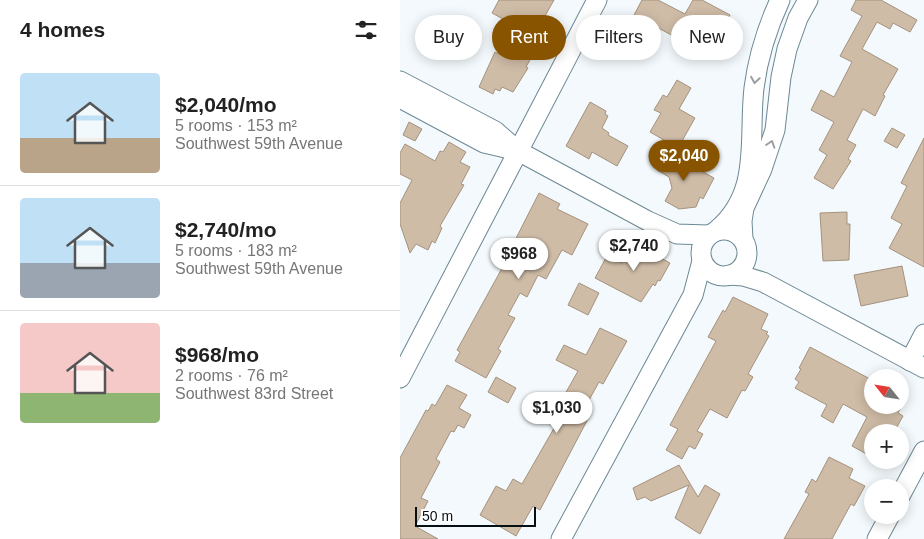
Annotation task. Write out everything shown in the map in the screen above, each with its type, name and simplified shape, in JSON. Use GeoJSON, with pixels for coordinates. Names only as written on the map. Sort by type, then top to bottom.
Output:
{"type":"FeatureCollection","features":[{"type":"Feature","properties":{"kind":"street"},"geometry":{"type":"LineString","coordinates":[[400,378],[597,0]]}},
{"type":"Feature","properties":{"kind":"street"},"geometry":{"type":"LineString","coordinates":[[561,539],[693,295],[703,241],[729,220],[735,210],[749,175],[753,136],[753,101],[757,68],[763,42],[780,0]]}},
{"type":"Feature","properties":{"kind":"street"},"geometry":{"type":"LineString","coordinates":[[693,295],[706,285],[741,268],[747,255],[742,221],[744,208],[768,154],[775,130],[781,77],[787,49],[794,28],[808,0]]}},
{"type":"Feature","properties":{"kind":"street"},"geometry":{"type":"LineString","coordinates":[[400,80],[495,131],[518,151],[648,221],[677,234],[701,259],[710,272],[726,276],[743,276],[763,282],[917,365],[924,334]]}},
{"type":"Feature","properties":{"kind":"street"},"geometry":{"type":"LineString","coordinates":[[400,98],[484,143],[518,151]]}},
{"type":"Feature","properties":{"kind":"street"},"geometry":{"type":"LineString","coordinates":[[677,234],[712,233],[731,230],[745,244],[763,282]]}},
{"type":"Feature","properties":{"kind":"street"},"geometry":{"type":"LineString","coordinates":[[909,480],[924,452]]}},
{"type":"Feature","properties":{"kind":"street"},"geometry":{"type":"LineString","coordinates":[[877,539],[885,524]]}},
{"type":"Feature","properties":{"kind":"building"},"geometry":{"type":"Polygon","coordinates":[[[499,0],[554,0],[545,15],[496,15],[492,13],[499,0]]]}},
{"type":"Feature","properties":{"kind":"building"},"geometry":{"type":"Polygon","coordinates":[[[642,0],[658,0],[685,14],[693,0],[702,0],[730,15],[671,15],[671,35],[661,29],[661,15],[634,15],[642,0]]]}},
{"type":"Feature","properties":{"kind":"building"},"geometry":{"type":"Polygon","coordinates":[[[856,0],[881,0],[917,20],[910,32],[893,23],[890,29],[877,22],[862,49],[898,69],[883,95],[885,96],[875,116],[863,109],[847,140],[856,145],[848,159],[851,161],[833,189],[814,178],[827,155],[819,150],[834,122],[811,110],[821,90],[834,97],[852,62],[840,56],[862,16],[851,10],[856,0]]]}},
{"type":"Feature","properties":{"kind":"building"},"geometry":{"type":"Polygon","coordinates":[[[492,59],[530,60],[526,67],[528,68],[513,92],[502,87],[500,91],[495,89],[493,94],[479,87],[492,59]]]}},
{"type":"Feature","properties":{"kind":"building"},"geometry":{"type":"Polygon","coordinates":[[[677,80],[691,88],[679,109],[695,118],[678,148],[650,132],[661,113],[654,110],[663,95],[667,97],[677,80]]]}},
{"type":"Feature","properties":{"kind":"building"},"geometry":{"type":"Polygon","coordinates":[[[590,102],[606,111],[605,114],[608,116],[602,128],[609,133],[608,135],[628,146],[617,166],[592,152],[589,159],[566,146],[590,102]]]}},
{"type":"Feature","properties":{"kind":"building"},"geometry":{"type":"Polygon","coordinates":[[[409,122],[422,129],[415,141],[403,135],[409,122]]]}},
{"type":"Feature","properties":{"kind":"building"},"geometry":{"type":"Polygon","coordinates":[[[892,128],[905,135],[897,148],[884,141],[892,128]]]}},
{"type":"Feature","properties":{"kind":"building"},"geometry":{"type":"Polygon","coordinates":[[[924,138],[924,267],[889,248],[902,224],[891,218],[907,186],[901,183],[924,138]]]}},
{"type":"Feature","properties":{"kind":"building"},"geometry":{"type":"Polygon","coordinates":[[[449,142],[466,152],[460,162],[470,167],[461,184],[464,185],[440,226],[442,228],[435,243],[432,241],[428,250],[416,244],[410,253],[400,224],[400,203],[412,180],[400,174],[400,153],[405,144],[435,161],[440,151],[443,152],[449,142]]]}},
{"type":"Feature","properties":{"kind":"building"},"geometry":{"type":"Polygon","coordinates":[[[667,152],[714,178],[703,199],[700,197],[696,207],[679,209],[665,201],[672,188],[669,177],[657,170],[667,152]]]}},
{"type":"Feature","properties":{"kind":"building"},"geometry":{"type":"Polygon","coordinates":[[[539,193],[560,204],[557,209],[588,224],[572,255],[562,250],[546,279],[538,275],[527,297],[520,293],[508,315],[515,318],[498,349],[501,351],[486,378],[455,361],[460,352],[457,350],[506,261],[539,193]]]}},
{"type":"Feature","properties":{"kind":"building"},"geometry":{"type":"Polygon","coordinates":[[[847,212],[847,224],[850,224],[849,260],[823,261],[820,213],[847,212]]]}},
{"type":"Feature","properties":{"kind":"building"},"geometry":{"type":"Polygon","coordinates":[[[633,243],[670,263],[660,281],[658,280],[655,286],[653,284],[641,302],[595,278],[607,256],[622,263],[633,243]]]}},
{"type":"Feature","properties":{"kind":"building"},"geometry":{"type":"Polygon","coordinates":[[[902,266],[908,296],[861,306],[854,275],[902,266]]]}},
{"type":"Feature","properties":{"kind":"building"},"geometry":{"type":"Polygon","coordinates":[[[579,283],[599,293],[588,315],[568,305],[579,283]]]}},
{"type":"Feature","properties":{"kind":"building"},"geometry":{"type":"Polygon","coordinates":[[[733,297],[768,314],[761,329],[768,332],[766,334],[769,336],[748,374],[753,377],[745,391],[742,390],[727,418],[710,409],[697,431],[703,434],[695,449],[689,446],[682,459],[666,450],[678,429],[670,425],[716,341],[708,337],[723,310],[725,312],[733,297]]]}},
{"type":"Feature","properties":{"kind":"building"},"geometry":{"type":"Polygon","coordinates":[[[600,328],[627,341],[603,384],[599,382],[583,411],[590,415],[540,510],[533,506],[516,536],[480,515],[496,486],[506,491],[513,479],[522,484],[557,423],[552,421],[556,410],[578,371],[556,360],[564,345],[586,355],[600,328]]]}},
{"type":"Feature","properties":{"kind":"building"},"geometry":{"type":"Polygon","coordinates":[[[810,347],[864,376],[864,414],[900,414],[903,416],[898,424],[864,424],[864,453],[852,446],[867,417],[843,404],[833,423],[821,416],[827,405],[795,388],[799,382],[795,379],[801,369],[799,368],[810,347]]]}},
{"type":"Feature","properties":{"kind":"building"},"geometry":{"type":"Polygon","coordinates":[[[496,377],[516,388],[508,403],[488,392],[496,377]]]}},
{"type":"Feature","properties":{"kind":"building"},"geometry":{"type":"Polygon","coordinates":[[[447,385],[467,395],[459,408],[471,415],[464,428],[458,425],[454,432],[451,431],[436,459],[440,462],[421,498],[428,501],[415,526],[438,539],[400,539],[400,458],[426,410],[428,411],[432,404],[435,406],[447,385]]]}},
{"type":"Feature","properties":{"kind":"building"},"geometry":{"type":"Polygon","coordinates":[[[829,457],[853,469],[849,478],[864,486],[864,488],[854,506],[851,504],[832,539],[784,539],[809,494],[805,492],[812,479],[816,482],[829,457]]]}},
{"type":"Feature","properties":{"kind":"building"},"geometry":{"type":"Polygon","coordinates":[[[679,465],[698,497],[705,485],[720,494],[700,534],[675,518],[689,485],[651,501],[645,497],[637,500],[633,488],[679,465]]]}}]}
